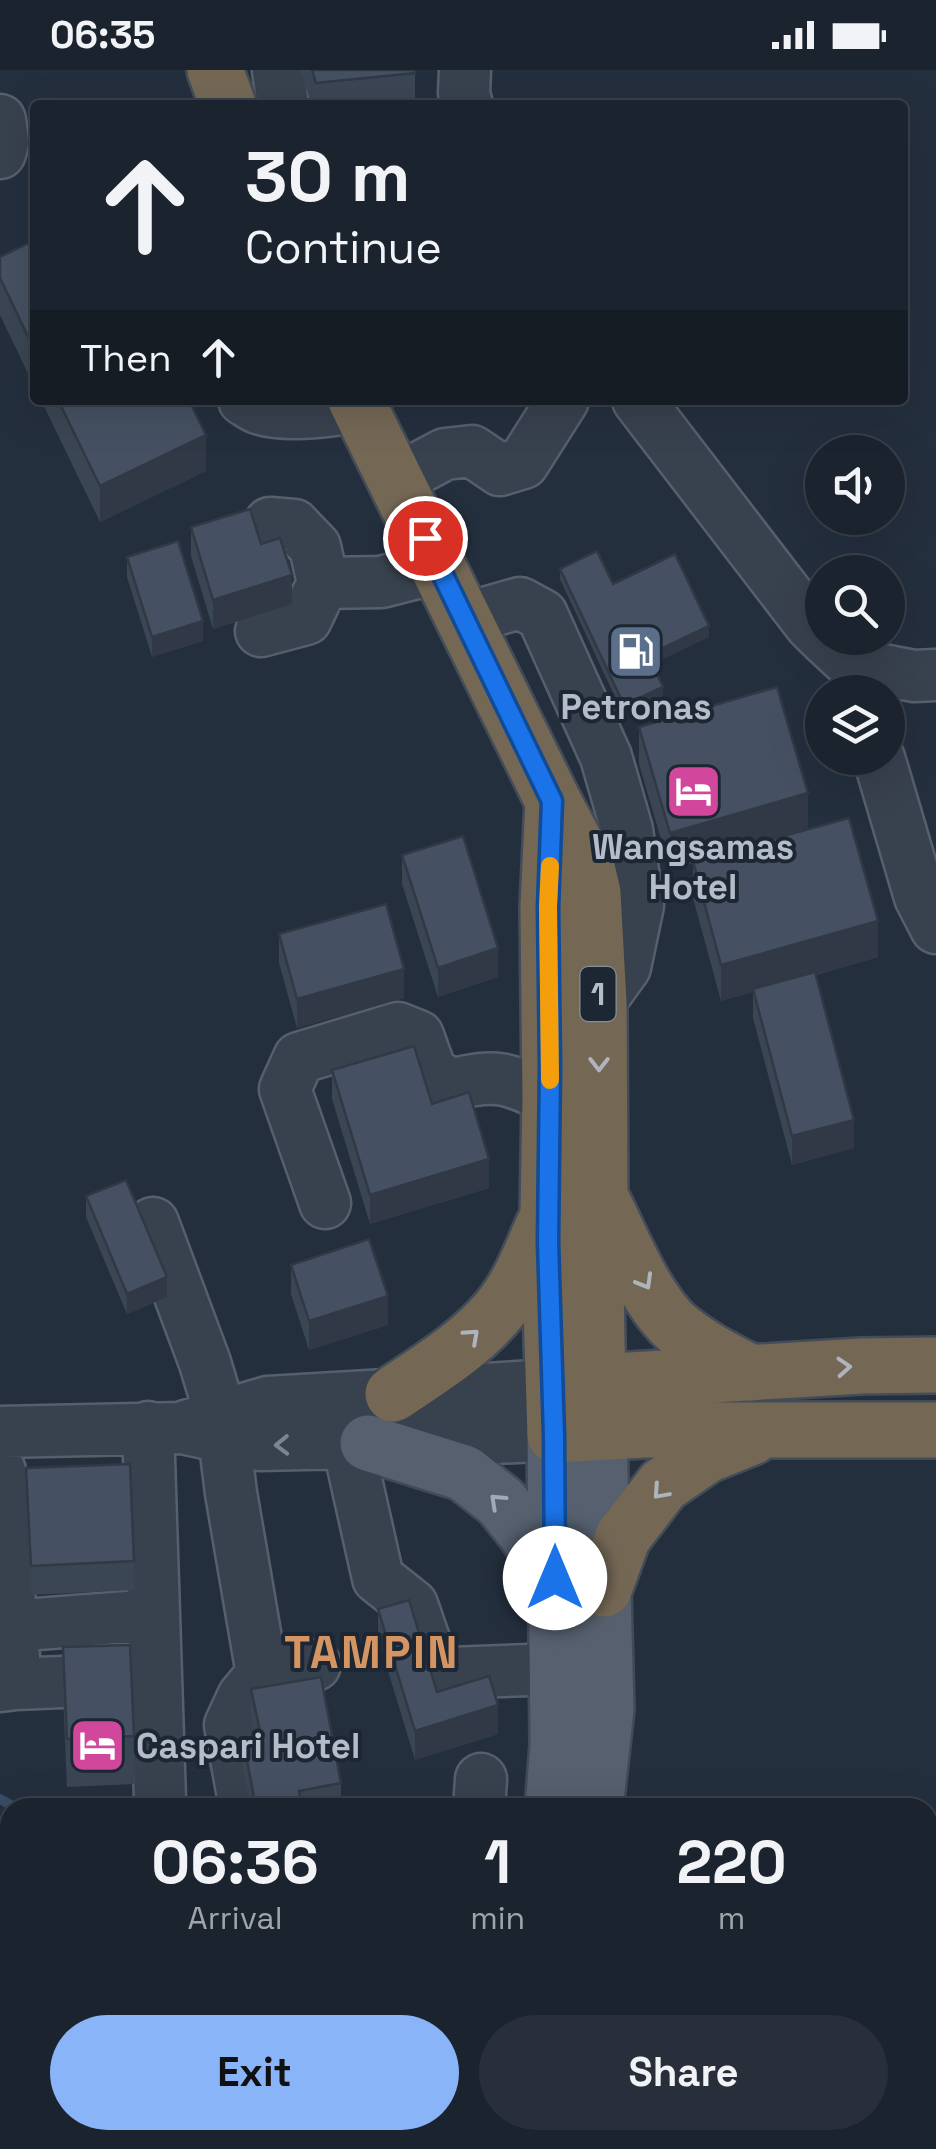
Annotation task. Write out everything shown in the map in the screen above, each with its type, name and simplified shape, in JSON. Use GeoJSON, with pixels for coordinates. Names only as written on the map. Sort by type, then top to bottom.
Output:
{"type":"FeatureCollection","features":[{"type":"Feature","properties":{"kind":"highway"},"geometry":{"type":"LineString","coordinates":[[215,70],[226,100]]}},
{"type":"Feature","properties":{"kind":"highway","name":"1"},"geometry":{"type":"LineString","coordinates":[[362,405],[547,790],[586,862],[593,893],[600,1196],[576,1408]]}},
{"type":"Feature","properties":{"kind":"highway","name":"1"},"geometry":{"type":"LineString","coordinates":[[547,790],[548,1214],[576,1408]]}},
{"type":"Feature","properties":{"kind":"highway"},"geometry":{"type":"LineString","coordinates":[[600,1196],[646,1287],[674,1325],[701,1346],[752,1373]]}},
{"type":"Feature","properties":{"kind":"highway"},"geometry":{"type":"LineString","coordinates":[[394,1394],[472,1338],[500,1309],[522,1274],[548,1214]]}},
{"type":"Feature","properties":{"kind":"highway"},"geometry":{"type":"LineString","coordinates":[[576,1408],[752,1373],[936,1365]]}},
{"type":"Feature","properties":{"kind":"highway"},"geometry":{"type":"LineString","coordinates":[[576,1408],[774,1429],[936,1430]]}},
{"type":"Feature","properties":{"kind":"highway"},"geometry":{"type":"LineString","coordinates":[[579,1584],[623,1538],[663,1485],[707,1455],[774,1429]]}},
{"type":"Feature","properties":{"kind":"main road"},"geometry":{"type":"LineString","coordinates":[[576,1408],[579,1584],[606,1709],[596,1798]]}},
{"type":"Feature","properties":{"kind":"main road"},"geometry":{"type":"LineString","coordinates":[[358,1444],[464,1473],[501,1502],[525,1532],[579,1584]]}},
{"type":"Feature","properties":{"kind":"main road"},"geometry":{"type":"LineString","coordinates":[[554,1798],[558,1745],[556,1668],[579,1584]]}},
{"type":"Feature","properties":{"kind":"street"},"geometry":{"type":"LineString","coordinates":[[278,70],[282,100]]}},
{"type":"Feature","properties":{"kind":"street"},"geometry":{"type":"LineString","coordinates":[[0,120],[0,153]]}},
{"type":"Feature","properties":{"kind":"street"},"geometry":{"type":"LineString","coordinates":[[253,405],[260,409],[313,413],[348,405]]}},
{"type":"Feature","properties":{"kind":"street"},"geometry":{"type":"LineString","coordinates":[[396,480],[445,454],[472,451],[500,470],[523,462],[561,405]]}},
{"type":"Feature","properties":{"kind":"street"},"geometry":{"type":"LineString","coordinates":[[642,405],[810,624],[840,657],[914,676],[936,675]]}},
{"type":"Feature","properties":{"kind":"street"},"geometry":{"type":"LineString","coordinates":[[261,631],[306,618],[323,583],[316,547],[294,525],[270,524]]}},
{"type":"Feature","properties":{"kind":"street"},"geometry":{"type":"LineString","coordinates":[[323,583],[381,582],[440,567]]}},
{"type":"Feature","properties":{"kind":"street"},"geometry":{"type":"LineString","coordinates":[[464,619],[520,603],[542,615],[625,750],[627,830],[638,906],[625,967],[598,1002]]}},
{"type":"Feature","properties":{"kind":"street"},"geometry":{"type":"LineString","coordinates":[[547,790],[625,750]]}},
{"type":"Feature","properties":{"kind":"street"},"geometry":{"type":"LineString","coordinates":[[885,775],[920,896],[936,928]]}},
{"type":"Feature","properties":{"kind":"street"},"geometry":{"type":"LineString","coordinates":[[325,1203],[285,1089],[298,1058],[398,1028],[418,1036],[430,1072],[451,1085],[478,1078],[512,1080],[550,1098]]}},
{"type":"Feature","properties":{"kind":"street"},"geometry":{"type":"LineString","coordinates":[[153,1223],[205,1363],[154,1615],[160,1798]]}},
{"type":"Feature","properties":{"kind":"street"},"geometry":{"type":"LineString","coordinates":[[194,1427],[268,1402],[394,1394],[576,1408]]}},
{"type":"Feature","properties":{"kind":"street"},"geometry":{"type":"LineString","coordinates":[[0,1432],[194,1427],[260,1445],[358,1444],[576,1408]]}},
{"type":"Feature","properties":{"kind":"street"},"geometry":{"type":"LineString","coordinates":[[194,1427],[231,1493],[262,1674]]}},
{"type":"Feature","properties":{"kind":"street"},"geometry":{"type":"LineString","coordinates":[[358,1444],[378,1578],[412,1605],[432,1660],[450,1673],[556,1668]]}},
{"type":"Feature","properties":{"kind":"street"},"geometry":{"type":"LineString","coordinates":[[0,1471],[11,1626],[5,1684],[156,1678]]}},
{"type":"Feature","properties":{"kind":"street"},"geometry":{"type":"LineString","coordinates":[[11,1626],[154,1615]]}},
{"type":"Feature","properties":{"kind":"street"},"geometry":{"type":"LineString","coordinates":[[243,1796],[230,1725],[243,1698],[262,1674],[315,1665]]}},
{"type":"Feature","properties":{"kind":"building"},"geometry":{"type":"Polygon","coordinates":[[[312,70],[415,70],[415,73],[316,83],[312,70]]]}},
{"type":"Feature","properties":{"kind":"building"},"geometry":{"type":"Polygon","coordinates":[[[30,242],[30,341],[0,278],[0,257],[30,242]]]}},
{"type":"Feature","properties":{"kind":"building"},"geometry":{"type":"Polygon","coordinates":[[[60,405],[191,405],[206,435],[100,486],[60,405]]]}},
{"type":"Feature","properties":{"kind":"building"},"geometry":{"type":"Polygon","coordinates":[[[250,509],[261,544],[280,538],[292,575],[213,600],[191,527],[250,509]]]}},
{"type":"Feature","properties":{"kind":"building"},"geometry":{"type":"Polygon","coordinates":[[[178,541],[203,621],[152,637],[127,557],[178,541]]]}},
{"type":"Feature","properties":{"kind":"building","name":"Petronas"},"geometry":{"type":"Polygon","coordinates":[[[597,551],[613,584],[675,554],[709,626],[648,655],[663,687],[624,705],[560,569],[597,551]]]}},
{"type":"Feature","properties":{"kind":"building"},"geometry":{"type":"Polygon","coordinates":[[[777,687],[808,793],[670,833],[639,727],[777,687]]]}},
{"type":"Feature","properties":{"kind":"building"},"geometry":{"type":"Polygon","coordinates":[[[849,818],[878,921],[721,965],[693,861],[849,818]]]}},
{"type":"Feature","properties":{"kind":"building"},"geometry":{"type":"Polygon","coordinates":[[[463,836],[498,948],[438,968],[402,855],[463,836]]]}},
{"type":"Feature","properties":{"kind":"building"},"geometry":{"type":"Polygon","coordinates":[[[386,904],[404,969],[297,999],[279,934],[386,904]]]}},
{"type":"Feature","properties":{"kind":"building"},"geometry":{"type":"Polygon","coordinates":[[[815,972],[854,1120],[792,1136],[753,989],[815,972]]]}},
{"type":"Feature","properties":{"kind":"building"},"geometry":{"type":"Polygon","coordinates":[[[414,1046],[432,1104],[469,1092],[489,1159],[370,1195],[332,1070],[414,1046]]]}},
{"type":"Feature","properties":{"kind":"building"},"geometry":{"type":"Polygon","coordinates":[[[126,1180],[167,1277],[127,1294],[86,1196],[126,1180]]]}},
{"type":"Feature","properties":{"kind":"building"},"geometry":{"type":"Polygon","coordinates":[[[369,1239],[388,1296],[309,1321],[291,1265],[369,1239]]]}},
{"type":"Feature","properties":{"kind":"building"},"geometry":{"type":"Polygon","coordinates":[[[130,1464],[134,1561],[31,1566],[26,1468],[130,1464]]]}},
{"type":"Feature","properties":{"kind":"building"},"geometry":{"type":"Polygon","coordinates":[[[409,1600],[437,1692],[489,1676],[498,1705],[415,1731],[378,1609],[409,1600]]]}},
{"type":"Feature","properties":{"kind":"building"},"geometry":{"type":"Polygon","coordinates":[[[130,1645],[134,1736],[67,1739],[63,1647],[130,1645]]]}},
{"type":"Feature","properties":{"kind":"building"},"geometry":{"type":"Polygon","coordinates":[[[321,1677],[341,1783],[299,1791],[300,1798],[254,1798],[243,1739],[261,1736],[251,1689],[321,1677]]]}},
{"type":"Feature","properties":{"kind":"slow traffic"},"geometry":{"type":"LineString","coordinates":[[550,866],[550,1080]]}},
{"type":"Feature","properties":{"kind":"place","name":"Petronas"},"geometry":{"type":"Point","coordinates":[636,651]}},
{"type":"Feature","properties":{"kind":"place","name":"Wangsamas Hotel"},"geometry":{"type":"Point","coordinates":[693,791]}},
{"type":"Feature","properties":{"kind":"place","name":"Caspari Hotel"},"geometry":{"type":"Point","coordinates":[97,1746]}},
{"type":"Feature","properties":{"kind":"district","name":"TAMPIN"},"geometry":{"type":"Point","coordinates":[372,1652]}},
{"type":"Feature","properties":{"kind":"route"},"geometry":{"type":"LineString","coordinates":[[425,538],[552,801],[548,907],[548,1242],[555,1578]]}}]}
